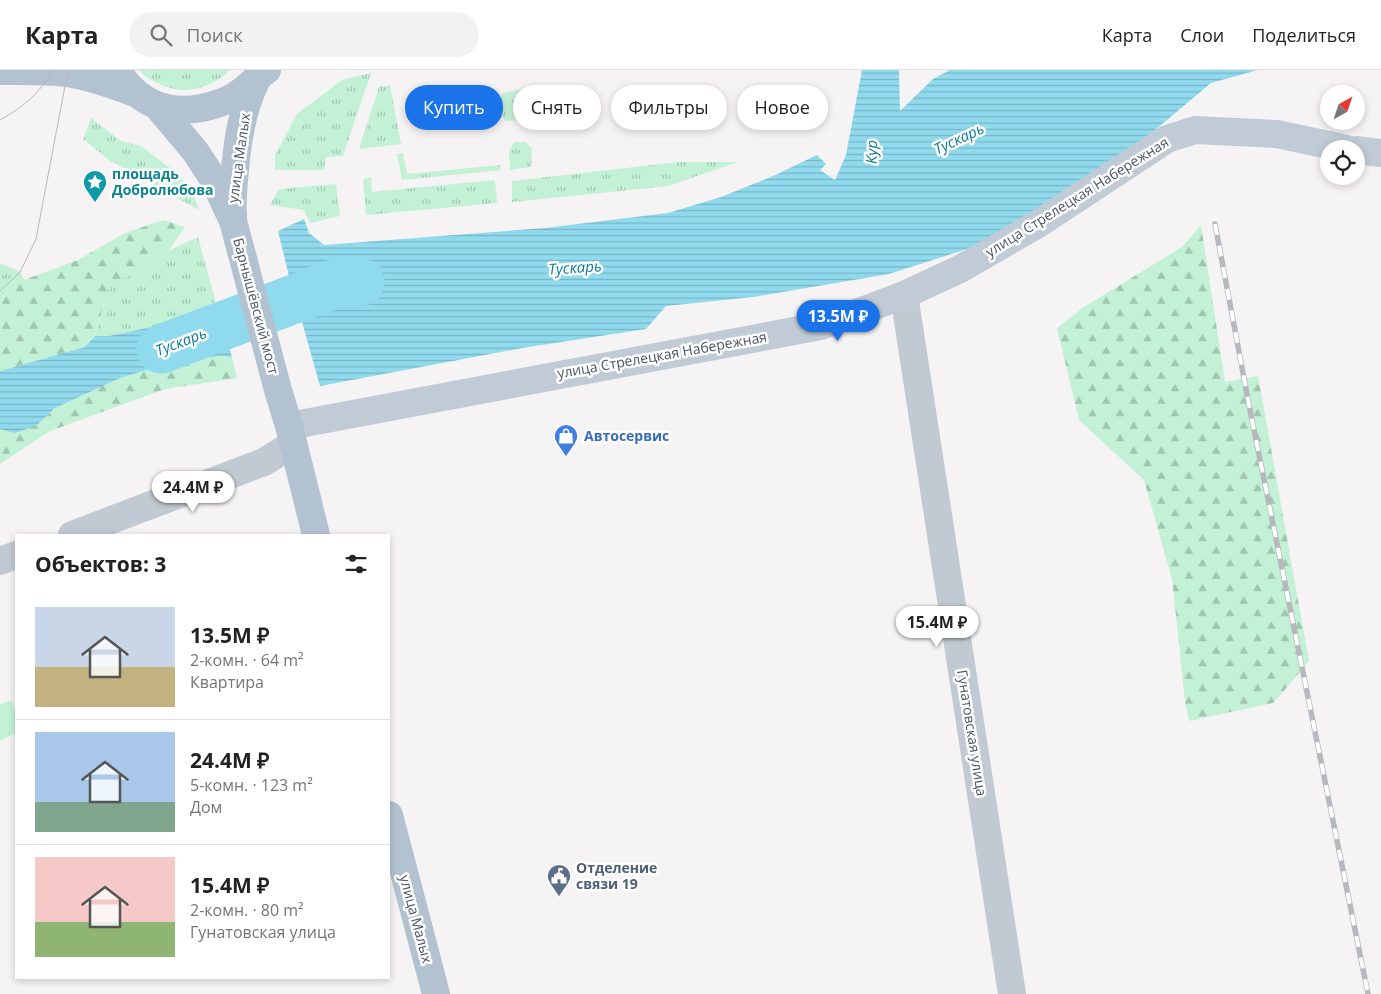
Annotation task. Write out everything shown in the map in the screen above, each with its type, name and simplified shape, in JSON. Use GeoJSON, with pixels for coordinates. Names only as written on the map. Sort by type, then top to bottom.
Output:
{"type":"FeatureCollection","features":[{"type":"Feature","properties":{"kind":"main road","name":"улица Малых"},"geometry":{"type":"LineString","coordinates":[[117,70],[121,77],[148,100],[195,151],[214,180],[233,221]]}},
{"type":"Feature","properties":{"kind":"main road"},"geometry":{"type":"LineString","coordinates":[[0,71],[68,74],[106,82],[171,110],[190,110],[228,100],[244,91],[261,72]]}},
{"type":"Feature","properties":{"kind":"main road","name":"улица Малых"},"geometry":{"type":"LineString","coordinates":[[233,221],[235,172],[241,124],[249,94],[261,72]]}},
{"type":"Feature","properties":{"kind":"main road","name":"Барнышёвский мост"},"geometry":{"type":"LineString","coordinates":[[233,221],[291,435]]}},
{"type":"Feature","properties":{"kind":"main road"},"geometry":{"type":"LineString","coordinates":[[291,435],[316,534]]}},
{"type":"Feature","properties":{"kind":"main road","name":"улица Малых"},"geometry":{"type":"LineString","coordinates":[[390,819],[436,994]]}},
{"type":"Feature","properties":{"kind":"street","name":"улица Стрелецкая Набережная"},"geometry":{"type":"LineString","coordinates":[[291,435],[821,326],[904,295],[960,269],[1038,224],[1168,139],[1195,130],[1277,134],[1320,143]]}},
{"type":"Feature","properties":{"kind":"street"},"geometry":{"type":"LineString","coordinates":[[1365,151],[1381,152]]}},
{"type":"Feature","properties":{"kind":"street","name":"Гунатовская улица"},"geometry":{"type":"LineString","coordinates":[[904,295],[1012,994]]}},
{"type":"Feature","properties":{"kind":"street"},"geometry":{"type":"LineString","coordinates":[[75,534],[264,462],[291,435]]}},
{"type":"Feature","properties":{"kind":"street"},"geometry":{"type":"LineString","coordinates":[[0,561],[15,555]]}},
{"type":"Feature","properties":{"kind":"green space"},"geometry":{"type":"Polygon","coordinates":[[[138,70],[230,70],[208,85],[184,90],[172,89],[161,85],[149,79],[138,70]]]}},
{"type":"Feature","properties":{"kind":"green space"},"geometry":{"type":"Polygon","coordinates":[[[371,73],[343,156],[326,157],[324,170],[275,170],[275,155],[297,114],[342,80],[371,73]]]}},
{"type":"Feature","properties":{"kind":"green space"},"geometry":{"type":"Polygon","coordinates":[[[390,85],[401,144],[359,149],[379,87],[390,85]]]}},
{"type":"Feature","properties":{"kind":"green space"},"geometry":{"type":"Polygon","coordinates":[[[513,91],[513,121],[506,121],[503,118],[503,93],[513,91]]]}},
{"type":"Feature","properties":{"kind":"green space"},"geometry":{"type":"Polygon","coordinates":[[[91,118],[121,141],[141,146],[178,174],[193,194],[199,210],[109,160],[83,139],[91,118]]]}},
{"type":"Feature","properties":{"kind":"green space"},"geometry":{"type":"Polygon","coordinates":[[[514,142],[526,142],[532,149],[531,167],[510,170],[509,151],[514,142]]]}},
{"type":"Feature","properties":{"kind":"green space"},"geometry":{"type":"Polygon","coordinates":[[[403,153],[407,174],[500,165],[501,170],[402,180],[397,154],[403,153]]]}},
{"type":"Feature","properties":{"kind":"green space"},"geometry":{"type":"Polygon","coordinates":[[[679,162],[738,162],[668,186],[512,202],[512,181],[679,162]]]}},
{"type":"Feature","properties":{"kind":"green space"},"geometry":{"type":"Polygon","coordinates":[[[371,178],[372,192],[495,180],[497,203],[366,215],[363,179],[371,178]]]}},
{"type":"Feature","properties":{"kind":"green space"},"geometry":{"type":"Polygon","coordinates":[[[336,184],[340,216],[310,223],[304,210],[270,205],[279,189],[336,184]]]}},
{"type":"Feature","properties":{"kind":"green space"},"geometry":{"type":"Polygon","coordinates":[[[163,220],[185,227],[168,251],[108,289],[95,336],[85,347],[0,371],[0,301],[24,280],[78,260],[125,233],[163,220]]]}},
{"type":"Feature","properties":{"kind":"green space"},"geometry":{"type":"Polygon","coordinates":[[[1201,225],[1225,382],[1258,376],[1309,661],[1273,703],[1189,721],[1185,701],[1172,579],[1144,480],[1079,420],[1057,328],[1084,307],[1182,247],[1201,225]]]}},
{"type":"Feature","properties":{"kind":"green space"},"geometry":{"type":"Polygon","coordinates":[[[198,237],[218,311],[207,316],[200,327],[165,324],[109,336],[95,336],[108,289],[168,251],[198,237]]]}},
{"type":"Feature","properties":{"kind":"green space"},"geometry":{"type":"Polygon","coordinates":[[[0,263],[20,272],[24,280],[0,301],[0,263]]]}},
{"type":"Feature","properties":{"kind":"green space"},"geometry":{"type":"Polygon","coordinates":[[[220,356],[232,357],[237,378],[165,389],[50,431],[0,464],[0,429],[37,425],[55,408],[120,378],[167,364],[220,356]]]}},
{"type":"Feature","properties":{"kind":"green space"},"geometry":{"type":"Polygon","coordinates":[[[11,700],[15,710],[15,734],[0,741],[0,705],[11,700]]]}},
{"type":"Feature","properties":{"kind":"water","name":"Кур"},"geometry":{"type":"Polygon","coordinates":[[[862,70],[899,70],[900,111],[933,79],[950,70],[1258,70],[1211,83],[1149,135],[1040,211],[970,248],[889,274],[753,297],[666,306],[646,329],[522,348],[320,386],[278,231],[304,219],[309,233],[324,245],[545,228],[668,213],[721,197],[771,177],[817,155],[826,164],[820,170],[835,180],[846,155],[862,70]]]}},
{"type":"Feature","properties":{"kind":"water"},"geometry":{"type":"Polygon","coordinates":[[[218,311],[232,357],[220,356],[167,364],[120,378],[55,408],[37,425],[15,433],[0,429],[0,371],[85,347],[95,336],[109,336],[165,324],[200,327],[207,316],[218,311]]]}},
{"type":"Feature","properties":{"kind":"waterway","name":"Тускарь"},"geometry":{"type":"LineString","coordinates":[[161,349],[334,284],[360,282]]}},
{"type":"Feature","properties":{"kind":"tram line"},"geometry":{"type":"LineString","coordinates":[[0,120],[16,111],[37,93],[52,70]]}},
{"type":"Feature","properties":{"kind":"tram line"},"geometry":{"type":"LineString","coordinates":[[0,291],[20,272],[36,239],[68,70]]}},
{"type":"Feature","properties":{"kind":"railway"},"geometry":{"type":"LineString","coordinates":[[1215,224],[1249,405],[1368,994]]}},
{"type":"Feature","properties":{"kind":"place","name":"площадь Добролюбова"},"geometry":{"type":"Point","coordinates":[95,203]}},
{"type":"Feature","properties":{"kind":"place","name":"Автосервис"},"geometry":{"type":"Point","coordinates":[566,457]}},
{"type":"Feature","properties":{"kind":"place","name":"Отделение связи 19"},"geometry":{"type":"Point","coordinates":[559,897]}}]}
